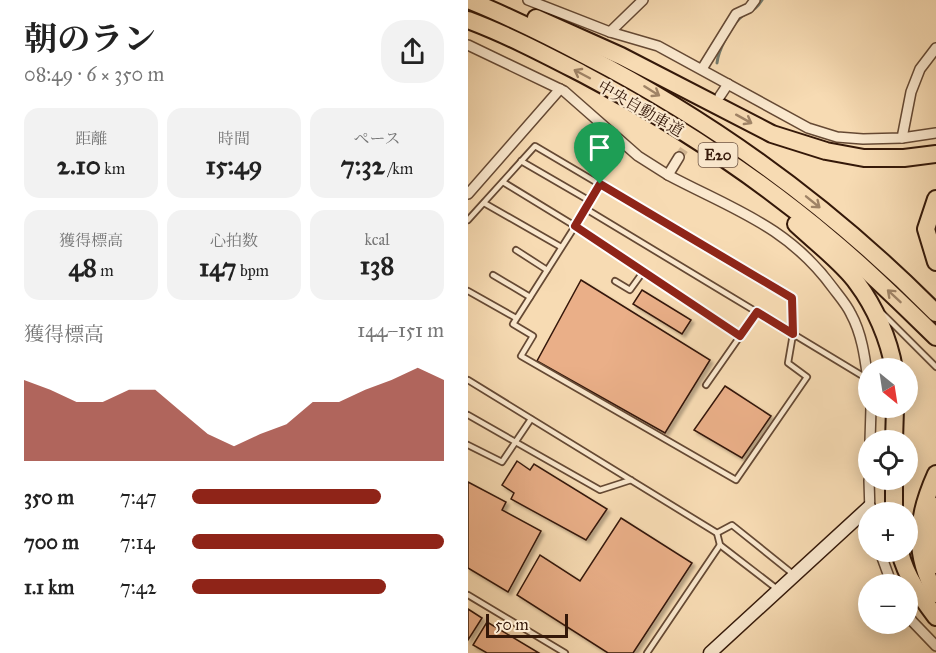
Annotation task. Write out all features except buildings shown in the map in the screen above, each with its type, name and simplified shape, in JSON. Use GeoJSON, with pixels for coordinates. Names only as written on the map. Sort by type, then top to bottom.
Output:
{"type":"FeatureCollection","features":[{"type":"Feature","properties":{"kind":"highway","name":"中央自動車道"},"geometry":{"type":"LineString","coordinates":[[468,0],[550,37],[643,85],[743,150],[795,187],[844,227],[936,313]]}},
{"type":"Feature","properties":{"kind":"highway"},"geometry":{"type":"LineString","coordinates":[[481,0],[526,14],[621,56],[772,134],[826,151],[864,158],[904,158],[936,154]]}},
{"type":"Feature","properties":{"kind":"highway","name":"中央自動車道"},"geometry":{"type":"LineString","coordinates":[[468,20],[542,52],[632,100],[732,164],[833,241],[936,337]]}},
{"type":"Feature","properties":{"kind":"highway"},"geometry":{"type":"LineString","coordinates":[[732,164],[856,281],[882,329],[891,358]]}},
{"type":"Feature","properties":{"kind":"highway"},"geometry":{"type":"LineString","coordinates":[[936,199],[926,230],[936,262]]}},
{"type":"Feature","properties":{"kind":"highway"},"geometry":{"type":"LineString","coordinates":[[936,474],[924,499],[918,529],[922,558],[936,594]]}},
{"type":"Feature","properties":{"kind":"highway"},"geometry":{"type":"LineString","coordinates":[[936,507],[931,528],[932,554],[936,567]]}},
{"type":"Feature","properties":{"kind":"highway"},"geometry":{"type":"LineString","coordinates":[[902,562],[918,594],[936,617]]}},
{"type":"Feature","properties":{"kind":"street"},"geometry":{"type":"LineString","coordinates":[[528,0],[610,32],[658,46],[808,128],[837,136],[863,139],[902,138],[936,133]]}},
{"type":"Feature","properties":{"kind":"street"},"geometry":{"type":"LineString","coordinates":[[610,32],[643,0]]}},
{"type":"Feature","properties":{"kind":"street"},"geometry":{"type":"LineString","coordinates":[[702,69],[736,14],[749,8],[755,0]]}},
{"type":"Feature","properties":{"kind":"street"},"geometry":{"type":"LineString","coordinates":[[468,45],[560,89],[638,156],[668,175],[765,225],[800,249],[816,265],[851,312],[864,358]]}},
{"type":"Feature","properties":{"kind":"street"},"geometry":{"type":"LineString","coordinates":[[902,138],[911,92],[920,69],[936,48]]}},
{"type":"Feature","properties":{"kind":"street"},"geometry":{"type":"LineString","coordinates":[[720,96],[728,84]]}},
{"type":"Feature","properties":{"kind":"street"},"geometry":{"type":"LineString","coordinates":[[468,194],[560,89]]}},
{"type":"Feature","properties":{"kind":"street"},"geometry":{"type":"LineString","coordinates":[[668,175],[679,158]]}},
{"type":"Feature","properties":{"kind":"street"},"geometry":{"type":"LineString","coordinates":[[710,653],[858,520]]}},
{"type":"Feature","properties":{"kind":"street"},"geometry":{"type":"LineString","coordinates":[[918,627],[936,646]]}},
{"type":"Feature","properties":{"kind":"lane"},"geometry":{"type":"LineString","coordinates":[[468,220],[535,146],[600,184],[792,298],[793,334],[788,363],[807,377],[736,480],[521,356],[533,336],[513,324],[600,184]]}},
{"type":"Feature","properties":{"kind":"lane"},"geometry":{"type":"LineString","coordinates":[[521,161],[590,201]]}},
{"type":"Feature","properties":{"kind":"lane"},"geometry":{"type":"LineString","coordinates":[[503,182],[575,226],[740,336]]}},
{"type":"Feature","properties":{"kind":"lane"},"geometry":{"type":"LineString","coordinates":[[484,203],[561,248]]}},
{"type":"Feature","properties":{"kind":"lane"},"geometry":{"type":"LineString","coordinates":[[586,209],[858,374]]}},
{"type":"Feature","properties":{"kind":"lane"},"geometry":{"type":"LineString","coordinates":[[516,250],[547,270]]}},
{"type":"Feature","properties":{"kind":"lane"},"geometry":{"type":"LineString","coordinates":[[615,280],[630,290],[643,272]]}},
{"type":"Feature","properties":{"kind":"lane"},"geometry":{"type":"LineString","coordinates":[[493,275],[530,297]]}},
{"type":"Feature","properties":{"kind":"lane"},"geometry":{"type":"LineString","coordinates":[[468,291],[516,318]]}},
{"type":"Feature","properties":{"kind":"lane"},"geometry":{"type":"LineString","coordinates":[[868,300],[936,367]]}},
{"type":"Feature","properties":{"kind":"lane"},"geometry":{"type":"LineString","coordinates":[[706,385],[757,312]]}},
{"type":"Feature","properties":{"kind":"lane"},"geometry":{"type":"LineString","coordinates":[[468,380],[717,533],[720,545],[779,590]]}},
{"type":"Feature","properties":{"kind":"lane"},"geometry":{"type":"LineString","coordinates":[[468,415],[600,490],[631,480]]}},
{"type":"Feature","properties":{"kind":"lane"},"geometry":{"type":"LineString","coordinates":[[468,445],[502,462],[531,419]]}},
{"type":"Feature","properties":{"kind":"lane"},"geometry":{"type":"LineString","coordinates":[[717,533],[732,525],[795,575]]}},
{"type":"Feature","properties":{"kind":"lane"},"geometry":{"type":"LineString","coordinates":[[647,653],[720,545]]}},
{"type":"Feature","properties":{"kind":"lane"},"geometry":{"type":"LineString","coordinates":[[468,596],[565,653]]}},
{"type":"Feature","properties":{"kind":"waterway"},"geometry":{"type":"LineString","coordinates":[[717,63],[722,46],[732,28],[739,19],[762,0]]}},
{"type":"Feature","properties":{"kind":"tunnel"},"geometry":{"type":"LineString","coordinates":[[679,157],[715,103]]}},
{"type":"Feature","properties":{"kind":"route"},"geometry":{"type":"LineString","coordinates":[[600,184],[792,298],[793,334],[757,312],[740,336],[575,226],[600,184]]}}]}
